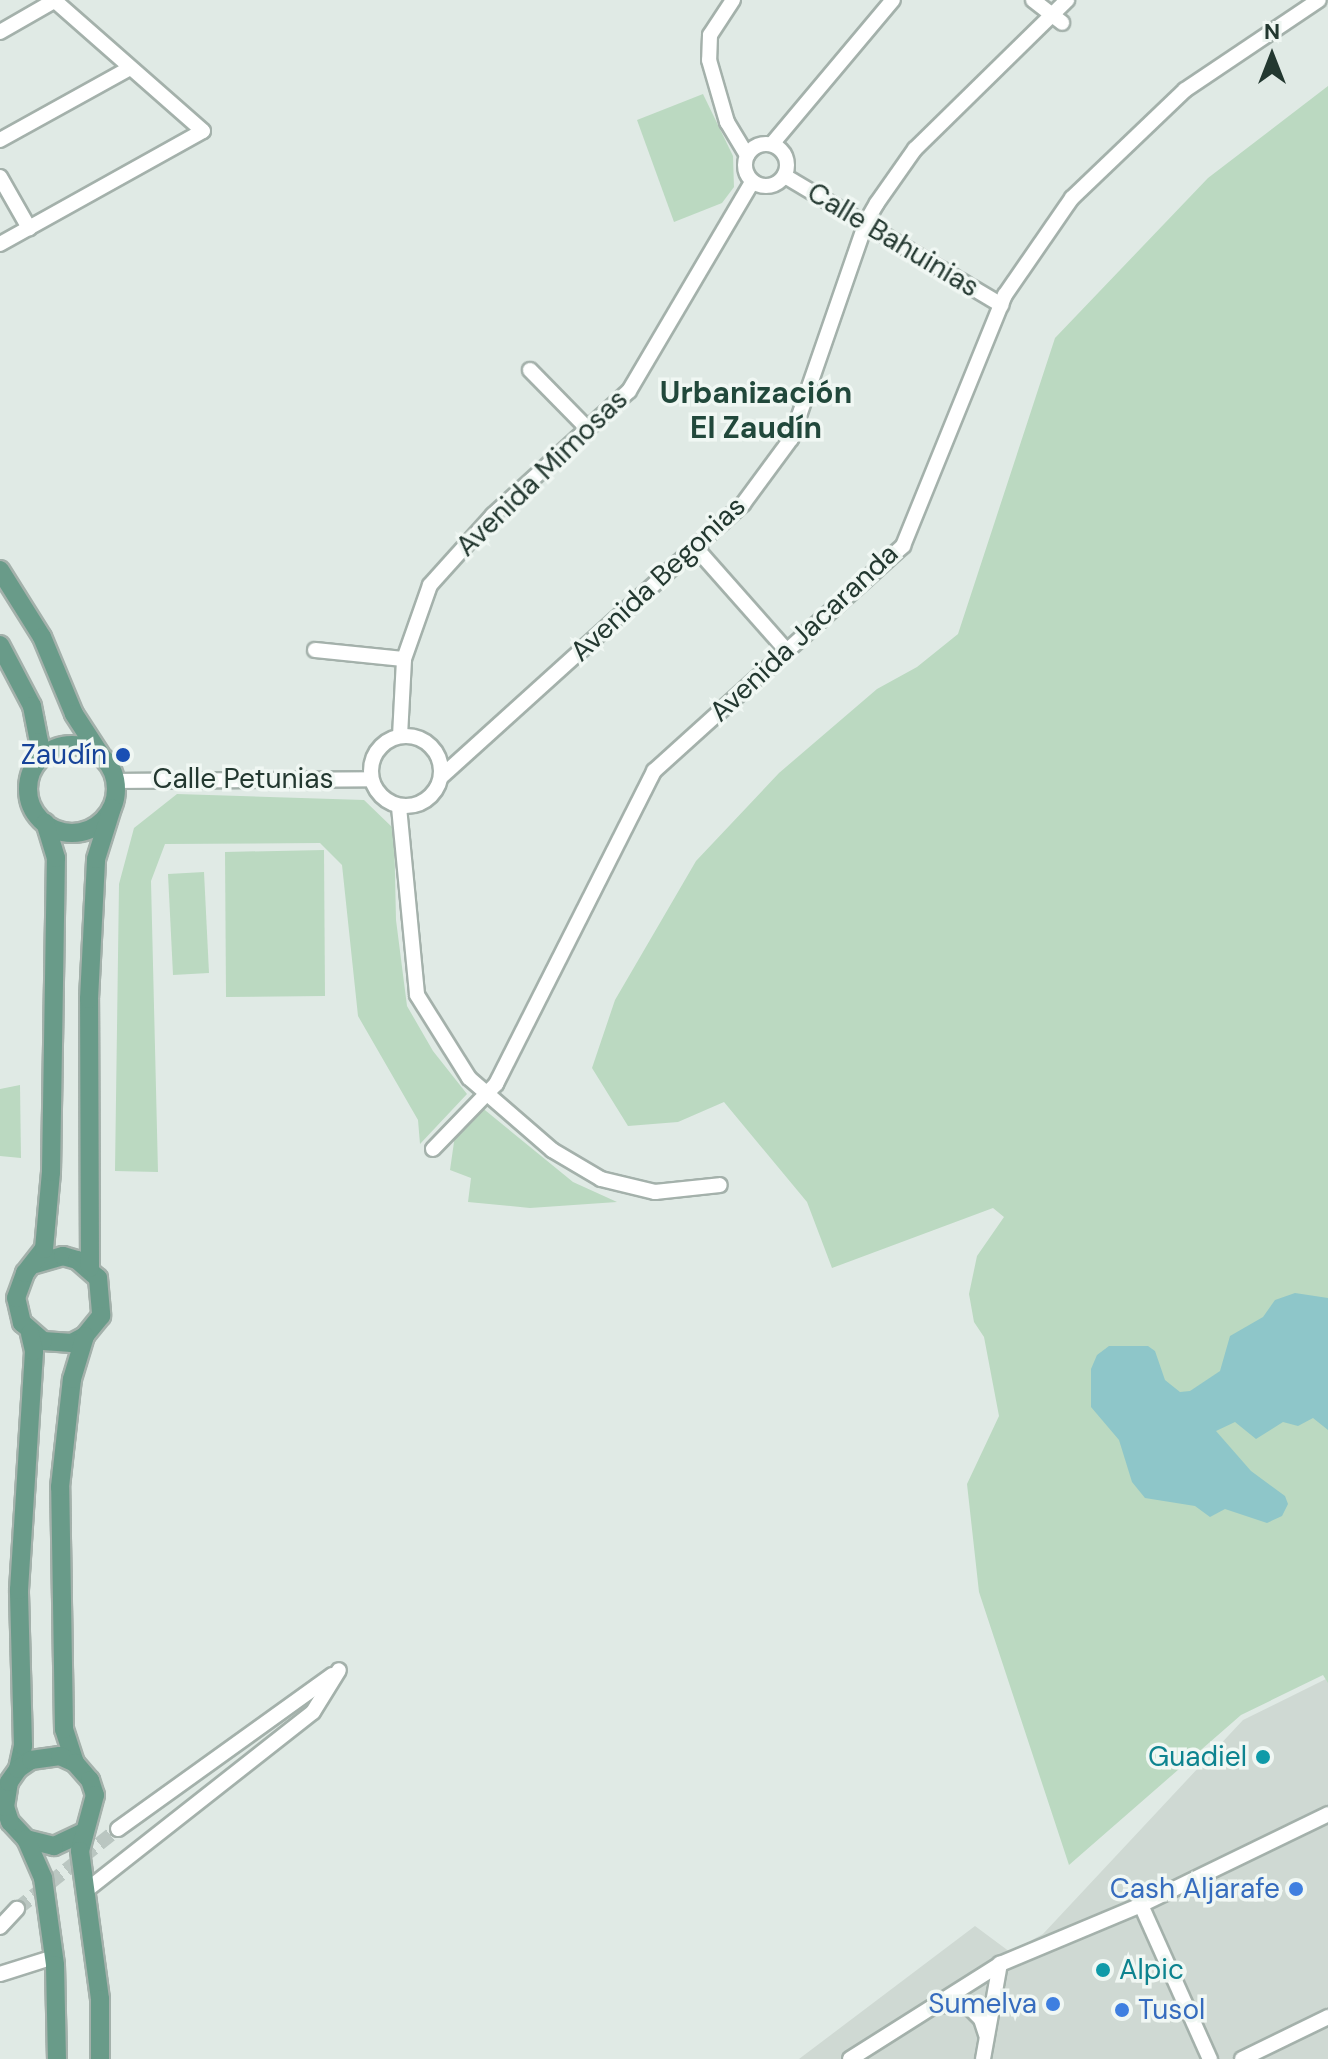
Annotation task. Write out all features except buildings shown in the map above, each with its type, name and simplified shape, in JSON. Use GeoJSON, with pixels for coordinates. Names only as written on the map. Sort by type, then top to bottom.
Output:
{"type":"FeatureCollection","features":[{"type":"Feature","properties":{"kind":"main road"},"geometry":{"type":"LineString","coordinates":[[0,570],[42,637],[74,714],[115,781],[112,808],[96,859],[94,906],[90,1268],[104,1303],[101,1316],[85,1336],[72,1379],[60,1487],[64,1729],[75,1763],[95,1795],[92,1820],[82,1833],[54,1846],[26,1839]]}},
{"type":"Feature","properties":{"kind":"main road"},"geometry":{"type":"LineString","coordinates":[[0,645],[32,706],[39,742],[28,788],[45,823],[56,858],[50,998],[53,1136],[48,1226],[35,1264],[16,1298],[17,1311],[30,1333],[34,1351],[19,1590],[23,1746],[18,1769],[9,1782],[5,1807],[10,1822],[26,1839],[43,1878],[54,1957],[57,2059]]}},
{"type":"Feature","properties":{"kind":"main road"},"geometry":{"type":"LineString","coordinates":[[35,766],[57,747],[72,744],[100,754]]}},
{"type":"Feature","properties":{"kind":"main road"},"geometry":{"type":"LineString","coordinates":[[45,823],[72,833],[87,830],[112,808]]}},
{"type":"Feature","properties":{"kind":"main road"},"geometry":{"type":"LineString","coordinates":[[35,1264],[63,1256],[90,1268]]}},
{"type":"Feature","properties":{"kind":"main road"},"geometry":{"type":"LineString","coordinates":[[30,1333],[57,1344],[85,1336]]}},
{"type":"Feature","properties":{"kind":"main road"},"geometry":{"type":"LineString","coordinates":[[18,1769],[46,1756],[75,1763]]}},
{"type":"Feature","properties":{"kind":"main road"},"geometry":{"type":"LineString","coordinates":[[82,1833],[80,1851],[88,1889],[100,2059]]}},
{"type":"Feature","properties":{"kind":"street"},"geometry":{"type":"LineString","coordinates":[[0,32],[54,0],[203,131],[0,244]]}},
{"type":"Feature","properties":{"kind":"street"},"geometry":{"type":"LineString","coordinates":[[733,0],[710,35],[709,60],[727,122],[747,155],[745,170],[752,182],[770,187],[785,176],[785,155],[772,144]]}},
{"type":"Feature","properties":{"kind":"street"},"geometry":{"type":"LineString","coordinates":[[747,155],[757,146],[772,144],[893,0]]}},
{"type":"Feature","properties":{"kind":"street"},"geometry":{"type":"LineString","coordinates":[[1033,0],[1062,23]]}},
{"type":"Feature","properties":{"kind":"street","name":"Avenida Begonias"},"geometry":{"type":"LineString","coordinates":[[442,776],[743,504],[791,439],[866,222],[915,149],[1067,0]]}},
{"type":"Feature","properties":{"kind":"street","name":"Avenida Jacaranda"},"geometry":{"type":"LineString","coordinates":[[433,1149],[496,1084],[654,771],[903,546],[1001,305],[1072,198],[1185,90],[1319,0]]}},
{"type":"Feature","properties":{"kind":"street"},"geometry":{"type":"LineString","coordinates":[[0,140],[130,68]]}},
{"type":"Feature","properties":{"kind":"street","name":"Calle Bahuinias"},"geometry":{"type":"LineString","coordinates":[[785,176],[1001,305]]}},
{"type":"Feature","properties":{"kind":"street"},"geometry":{"type":"LineString","coordinates":[[0,177],[29,228]]}},
{"type":"Feature","properties":{"kind":"street","name":"Avenida Mimosas"},"geometry":{"type":"LineString","coordinates":[[400,736],[404,659],[430,585],[493,515],[629,391],[752,182]]}},
{"type":"Feature","properties":{"kind":"street"},"geometry":{"type":"LineString","coordinates":[[530,370],[586,427]]}},
{"type":"Feature","properties":{"kind":"street"},"geometry":{"type":"LineString","coordinates":[[695,547],[787,651]]}},
{"type":"Feature","properties":{"kind":"street"},"geometry":{"type":"LineString","coordinates":[[315,650],[404,659]]}},
{"type":"Feature","properties":{"kind":"street"},"geometry":{"type":"LineString","coordinates":[[400,736],[428,743],[437,752],[442,776],[424,803],[399,807],[384,800],[371,779],[379,748],[400,736]]}},
{"type":"Feature","properties":{"kind":"street","name":"Calle Petunias"},"geometry":{"type":"LineString","coordinates":[[115,781],[371,779]]}},
{"type":"Feature","properties":{"kind":"street"},"geometry":{"type":"LineString","coordinates":[[399,807],[417,995],[453,1057],[486,1093],[552,1150],[601,1179],[655,1192],[720,1185]]}},
{"type":"Feature","properties":{"kind":"street"},"geometry":{"type":"LineString","coordinates":[[88,1889],[313,1712],[339,1670],[118,1829]]}},
{"type":"Feature","properties":{"kind":"street"},"geometry":{"type":"LineString","coordinates":[[850,2059],[1000,1964],[1141,1905],[1328,1814]]}},
{"type":"Feature","properties":{"kind":"street"},"geometry":{"type":"LineString","coordinates":[[1141,1905],[1210,2059]]}},
{"type":"Feature","properties":{"kind":"street"},"geometry":{"type":"LineString","coordinates":[[0,1927],[17,1909]]}},
{"type":"Feature","properties":{"kind":"street"},"geometry":{"type":"LineString","coordinates":[[0,1974],[54,1957]]}},
{"type":"Feature","properties":{"kind":"street"},"geometry":{"type":"LineString","coordinates":[[983,2059],[1000,1964]]}},
{"type":"Feature","properties":{"kind":"street"},"geometry":{"type":"LineString","coordinates":[[929,2008],[952,2002],[968,2006],[981,2019],[986,2034]]}},
{"type":"Feature","properties":{"kind":"street"},"geometry":{"type":"LineString","coordinates":[[1242,2059],[1328,2017]]}},
{"type":"Feature","properties":{"kind":"street"},"geometry":{"type":"LineString","coordinates":[[870,2044],[875,2059]]}},
{"type":"Feature","properties":{"kind":"shaded area"},"geometry":{"type":"Polygon","coordinates":[[[1328,1678],[1328,2059],[799,2059],[975,1926],[1010,1952],[1043,1934],[1243,1720],[1328,1678]]]}},
{"type":"Feature","properties":{"kind":"green space"},"geometry":{"type":"Polygon","coordinates":[[[1328,86],[1328,1683],[1323,1675],[1241,1715],[1069,1865],[979,1592],[967,1484],[999,1416],[984,1337],[974,1322],[969,1294],[977,1256],[1004,1217],[993,1208],[832,1268],[807,1202],[724,1102],[678,1122],[628,1126],[592,1068],[615,1000],[696,861],[779,773],[877,689],[917,667],[958,634],[1055,338],[1208,178],[1328,86]]]}},
{"type":"Feature","properties":{"kind":"green space"},"geometry":{"type":"Polygon","coordinates":[[[703,94],[733,156],[734,187],[722,203],[674,222],[637,120],[703,94]]]}},
{"type":"Feature","properties":{"kind":"green space"},"geometry":{"type":"Polygon","coordinates":[[[177,794],[364,800],[394,829],[396,920],[407,1006],[433,1051],[467,1094],[420,1144],[418,1120],[358,1016],[342,865],[320,843],[165,844],[151,881],[158,1172],[115,1171],[119,884],[134,828],[177,794]]]}},
{"type":"Feature","properties":{"kind":"green space"},"geometry":{"type":"Polygon","coordinates":[[[324,850],[325,996],[226,997],[225,852],[324,850]]]}},
{"type":"Feature","properties":{"kind":"green space"},"geometry":{"type":"Polygon","coordinates":[[[204,872],[209,973],[173,975],[168,874],[204,872]]]}},
{"type":"Feature","properties":{"kind":"green space"},"geometry":{"type":"Polygon","coordinates":[[[20,1085],[21,1158],[0,1156],[0,1089],[20,1085]]]}},
{"type":"Feature","properties":{"kind":"green space"},"geometry":{"type":"Polygon","coordinates":[[[480,1106],[573,1182],[617,1202],[530,1208],[468,1202],[471,1178],[450,1170],[455,1135],[480,1106]]]}},
{"type":"Feature","properties":{"kind":"water"},"geometry":{"type":"Polygon","coordinates":[[[1295,1293],[1328,1298],[1328,1430],[1313,1418],[1298,1426],[1283,1422],[1256,1439],[1235,1422],[1216,1431],[1251,1471],[1285,1496],[1288,1504],[1282,1516],[1267,1523],[1225,1509],[1210,1517],[1195,1506],[1145,1498],[1132,1482],[1119,1440],[1091,1407],[1091,1369],[1097,1355],[1109,1346],[1148,1346],[1155,1351],[1165,1380],[1180,1392],[1190,1391],[1220,1371],[1230,1336],[1263,1317],[1275,1300],[1295,1293]]]}},
{"type":"Feature","properties":{"kind":"tunnel"},"geometry":{"type":"LineString","coordinates":[[17,1909],[118,1829]]}},
{"type":"Feature","properties":{"kind":"place","name":"Zaudín"},"geometry":{"type":"Point","coordinates":[123,755]}},
{"type":"Feature","properties":{"kind":"place","name":"Guadiel"},"geometry":{"type":"Point","coordinates":[1263,1757]}},
{"type":"Feature","properties":{"kind":"place","name":"Cash Aljarafe"},"geometry":{"type":"Point","coordinates":[1296,1889]}},
{"type":"Feature","properties":{"kind":"place","name":"Alpic"},"geometry":{"type":"Point","coordinates":[1103,1970]}},
{"type":"Feature","properties":{"kind":"place","name":"Sumelva"},"geometry":{"type":"Point","coordinates":[1053,2004]}},
{"type":"Feature","properties":{"kind":"place","name":"Tusol"},"geometry":{"type":"Point","coordinates":[1122,2010]}},
{"type":"Feature","properties":{"kind":"district","name":"Urbanización El Zaudín"},"geometry":{"type":"Point","coordinates":[756,410]}}]}
